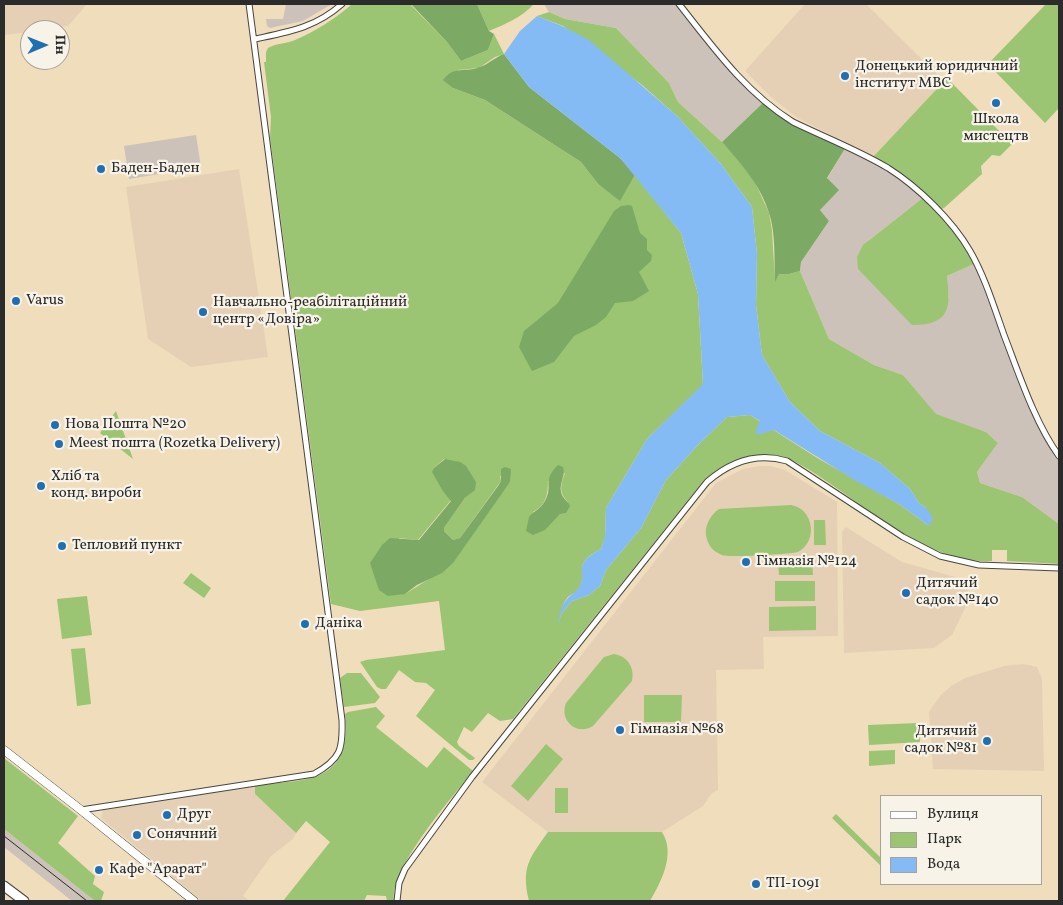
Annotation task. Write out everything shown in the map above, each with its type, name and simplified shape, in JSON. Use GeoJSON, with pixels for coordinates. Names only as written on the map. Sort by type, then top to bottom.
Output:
{"type":"FeatureCollection","features":[{"type":"Feature","properties":{"kind":"main road"},"geometry":{"type":"LineString","coordinates":[[4,886],[24,901]]}},
{"type":"Feature","properties":{"kind":"street"},"geometry":{"type":"LineString","coordinates":[[81,810],[314,774],[329,766],[334,760],[343,739],[255,39],[249,4]]}},
{"type":"Feature","properties":{"kind":"street"},"geometry":{"type":"LineString","coordinates":[[255,39],[300,30],[321,20],[342,4]]}},
{"type":"Feature","properties":{"kind":"street"},"geometry":{"type":"LineString","coordinates":[[679,4],[736,75],[779,113],[793,122],[888,168],[912,186],[945,218],[961,238],[976,263],[988,289],[1019,374],[1059,456]]}},
{"type":"Feature","properties":{"kind":"street"},"geometry":{"type":"LineString","coordinates":[[397,901],[405,869],[466,784],[706,482],[740,461],[758,457],[770,457],[787,461],[903,537],[940,556],[979,565],[1059,568]]}},
{"type":"Feature","properties":{"kind":"street"},"geometry":{"type":"LineString","coordinates":[[4,750],[194,901]]}},
{"type":"Feature","properties":{"kind":"shaded area"},"geometry":{"type":"Polygon","coordinates":[[[4,4],[87,4],[70,24],[70,20],[20,20],[20,33],[4,35],[4,4]]]}},
{"type":"Feature","properties":{"kind":"shaded area"},"geometry":{"type":"Polygon","coordinates":[[[286,4],[332,4],[303,21],[270,28],[267,26],[266,19],[283,19],[286,4]]]}},
{"type":"Feature","properties":{"kind":"shaded area"},"geometry":{"type":"Polygon","coordinates":[[[544,4],[679,4],[736,75],[765,101],[722,142],[678,102],[669,83],[616,28],[565,19],[549,12],[544,4]]]}},
{"type":"Feature","properties":{"kind":"shaded area","name":"Донецький юридичний інститут МВС"},"geometry":{"type":"Polygon","coordinates":[[[805,4],[866,4],[944,81],[873,157],[796,117],[770,96],[745,71],[805,4]]]}},
{"type":"Feature","properties":{"kind":"shaded area"},"geometry":{"type":"Polygon","coordinates":[[[196,135],[201,167],[129,179],[124,146],[196,135]]]}},
{"type":"Feature","properties":{"kind":"shaded area"},"geometry":{"type":"Polygon","coordinates":[[[846,147],[888,169],[924,197],[868,241],[949,298],[947,276],[976,263],[1037,414],[1059,456],[1059,524],[1022,497],[980,483],[977,472],[998,443],[986,432],[936,415],[903,375],[874,365],[829,339],[800,271],[801,262],[829,221],[820,210],[827,179],[846,147]]]}},
{"type":"Feature","properties":{"kind":"shaded area"},"geometry":{"type":"Polygon","coordinates":[[[239,169],[268,357],[191,367],[148,339],[126,187],[239,169]]]}},
{"type":"Feature","properties":{"kind":"shaded area"},"geometry":{"type":"Polygon","coordinates":[[[770,466],[785,470],[837,502],[838,636],[763,637],[764,669],[716,670],[718,790],[712,793],[703,806],[662,832],[548,832],[482,782],[716,483],[743,469],[770,466]]]}},
{"type":"Feature","properties":{"kind":"shaded area","name":"Дитячий садок №140"},"geometry":{"type":"Polygon","coordinates":[[[846,527],[902,562],[969,581],[967,604],[952,635],[934,648],[844,653],[842,532],[846,527]]]}},
{"type":"Feature","properties":{"kind":"shaded area","name":"Дитячий садок №81"},"geometry":{"type":"Polygon","coordinates":[[[1023,664],[1037,667],[1042,679],[1044,771],[933,769],[929,712],[940,696],[951,686],[965,678],[1004,666],[1023,664]]]}},
{"type":"Feature","properties":{"kind":"shaded area"},"geometry":{"type":"Polygon","coordinates":[[[255,785],[255,794],[296,833],[293,839],[271,856],[243,896],[250,901],[202,901],[101,818],[103,809],[255,785]]]}},
{"type":"Feature","properties":{"kind":"shaded area"},"geometry":{"type":"Polygon","coordinates":[[[4,829],[95,901],[72,901],[4,847],[4,829]]]}},
{"type":"Feature","properties":{"kind":"green space"},"geometry":{"type":"Polygon","coordinates":[[[352,4],[410,4],[447,42],[461,61],[488,50],[494,34],[504,54],[495,57],[479,68],[458,70],[453,88],[485,100],[581,162],[598,184],[620,200],[635,175],[681,233],[698,294],[703,385],[647,439],[606,508],[605,538],[601,549],[591,555],[583,565],[581,584],[578,590],[566,600],[562,609],[559,622],[561,614],[572,601],[589,595],[600,586],[606,570],[641,528],[666,480],[727,417],[750,415],[819,459],[899,504],[929,526],[926,508],[919,503],[910,489],[880,463],[820,431],[790,402],[762,355],[756,305],[757,254],[752,207],[721,164],[677,116],[642,85],[563,26],[537,16],[549,12],[565,19],[616,28],[669,83],[678,102],[722,142],[755,182],[769,213],[775,281],[779,274],[800,271],[829,339],[874,365],[903,375],[936,414],[986,432],[998,443],[977,472],[980,483],[1022,497],[1059,524],[1059,564],[1007,561],[1007,550],[992,550],[992,561],[965,559],[938,551],[886,523],[812,471],[788,458],[765,455],[743,458],[723,467],[704,480],[513,719],[500,721],[488,713],[472,732],[464,727],[457,742],[459,746],[475,758],[469,760],[416,716],[435,690],[426,683],[415,682],[399,670],[386,689],[381,689],[377,687],[360,662],[445,650],[439,601],[360,611],[331,604],[270,137],[271,117],[264,62],[266,62],[268,48],[303,36],[325,24],[352,4]],[[444,459],[434,468],[444,493],[451,500],[418,540],[399,538],[405,594],[429,579],[510,482],[500,476],[501,481],[460,538],[453,540],[444,531],[444,528],[465,498],[474,490],[444,459]],[[565,473],[548,481],[545,499],[541,506],[533,512],[553,520],[560,514],[568,502],[562,491],[565,473]]]}},
{"type":"Feature","properties":{"kind":"green space"},"geometry":{"type":"Polygon","coordinates":[[[411,4],[477,4],[489,31],[494,34],[488,50],[461,61],[447,42],[411,4]]]}},
{"type":"Feature","properties":{"kind":"green space"},"geometry":{"type":"Polygon","coordinates":[[[477,4],[534,4],[508,23],[489,31],[477,4]]]}},
{"type":"Feature","properties":{"kind":"green space"},"geometry":{"type":"Polygon","coordinates":[[[1046,4],[1059,4],[1059,108],[1045,123],[988,64],[1046,4]]]}},
{"type":"Feature","properties":{"kind":"green space"},"geometry":{"type":"Polygon","coordinates":[[[504,54],[529,87],[620,158],[635,175],[620,201],[598,184],[581,162],[485,100],[453,88],[443,80],[451,72],[475,69],[504,54]]]}},
{"type":"Feature","properties":{"kind":"green space"},"geometry":{"type":"Polygon","coordinates":[[[947,78],[1012,144],[1000,156],[992,155],[981,166],[982,174],[941,209],[873,157],[947,78]]]}},
{"type":"Feature","properties":{"kind":"green space"},"geometry":{"type":"Polygon","coordinates":[[[765,101],[779,113],[846,147],[827,178],[839,190],[820,210],[829,221],[801,262],[800,271],[779,274],[775,282],[773,230],[769,213],[761,193],[722,142],[765,101]]]}},
{"type":"Feature","properties":{"kind":"green space"},"geometry":{"type":"Polygon","coordinates":[[[924,197],[945,218],[976,263],[947,276],[948,306],[941,318],[934,322],[912,325],[858,269],[857,257],[863,245],[924,197]]]}},
{"type":"Feature","properties":{"kind":"green space"},"geometry":{"type":"Polygon","coordinates":[[[621,206],[632,206],[640,233],[647,239],[647,250],[652,255],[651,261],[639,272],[649,291],[633,301],[615,303],[606,317],[596,325],[574,336],[554,362],[532,371],[519,347],[524,331],[558,303],[614,211],[621,206]]]}},
{"type":"Feature","properties":{"kind":"green space"},"geometry":{"type":"Polygon","coordinates":[[[116,411],[133,459],[100,433],[116,411]]]}},
{"type":"Feature","properties":{"kind":"green space"},"geometry":{"type":"Polygon","coordinates":[[[445,459],[460,462],[466,466],[476,482],[475,490],[465,498],[444,528],[444,531],[453,540],[460,538],[498,486],[501,481],[501,469],[505,467],[511,469],[510,482],[453,563],[442,573],[417,585],[405,594],[388,596],[379,590],[370,563],[382,545],[390,538],[419,540],[451,501],[432,472],[445,459]]]}},
{"type":"Feature","properties":{"kind":"green space"},"geometry":{"type":"Polygon","coordinates":[[[558,465],[563,467],[564,470],[561,489],[570,506],[566,513],[560,514],[545,530],[533,535],[526,531],[529,517],[544,502],[549,490],[550,475],[558,465]]]}},
{"type":"Feature","properties":{"kind":"green space"},"geometry":{"type":"Polygon","coordinates":[[[791,505],[798,507],[804,512],[811,526],[809,540],[805,547],[798,552],[726,556],[712,549],[709,544],[706,535],[707,526],[710,518],[719,509],[791,505]]]}},
{"type":"Feature","properties":{"kind":"green space"},"geometry":{"type":"Polygon","coordinates":[[[814,520],[825,520],[826,545],[814,545],[814,520]]]}},
{"type":"Feature","properties":{"kind":"green space"},"geometry":{"type":"Polygon","coordinates":[[[812,562],[813,575],[779,575],[778,563],[812,562]]]}},
{"type":"Feature","properties":{"kind":"green space"},"geometry":{"type":"Polygon","coordinates":[[[191,573],[211,588],[204,598],[183,583],[191,573]]]}},
{"type":"Feature","properties":{"kind":"green space"},"geometry":{"type":"Polygon","coordinates":[[[775,581],[815,581],[815,601],[775,601],[775,581]]]}},
{"type":"Feature","properties":{"kind":"green space"},"geometry":{"type":"Polygon","coordinates":[[[87,596],[92,635],[62,639],[57,599],[87,596]]]}},
{"type":"Feature","properties":{"kind":"green space"},"geometry":{"type":"Polygon","coordinates":[[[816,606],[816,630],[769,631],[769,607],[816,606]]]}},
{"type":"Feature","properties":{"kind":"green space"},"geometry":{"type":"Polygon","coordinates":[[[85,648],[91,704],[77,706],[71,649],[85,648]]]}},
{"type":"Feature","properties":{"kind":"green space"},"geometry":{"type":"Polygon","coordinates":[[[614,654],[623,657],[629,663],[633,676],[632,681],[593,726],[587,729],[576,728],[567,721],[565,716],[566,703],[604,657],[614,654]]]}},
{"type":"Feature","properties":{"kind":"green space"},"geometry":{"type":"Polygon","coordinates":[[[347,673],[361,673],[380,697],[375,703],[344,707],[340,678],[347,673]]]}},
{"type":"Feature","properties":{"kind":"green space"},"geometry":{"type":"Polygon","coordinates":[[[644,695],[682,695],[681,722],[644,722],[644,695]]]}},
{"type":"Feature","properties":{"kind":"green space"},"geometry":{"type":"Polygon","coordinates":[[[376,707],[385,716],[376,727],[427,768],[444,747],[473,771],[424,833],[412,852],[395,887],[394,901],[387,901],[386,896],[367,895],[364,901],[283,901],[330,842],[306,821],[296,833],[255,794],[255,785],[308,779],[322,774],[333,765],[341,754],[345,737],[345,714],[376,707]]]}},
{"type":"Feature","properties":{"kind":"green space"},"geometry":{"type":"Polygon","coordinates":[[[919,723],[920,742],[869,745],[868,725],[919,723]]]}},
{"type":"Feature","properties":{"kind":"green space"},"geometry":{"type":"Polygon","coordinates":[[[546,744],[563,759],[528,801],[511,786],[546,744]]]}},
{"type":"Feature","properties":{"kind":"green space"},"geometry":{"type":"Polygon","coordinates":[[[895,750],[895,764],[869,766],[869,751],[895,750]]]}},
{"type":"Feature","properties":{"kind":"green space"},"geometry":{"type":"Polygon","coordinates":[[[4,758],[78,816],[58,843],[95,876],[93,884],[104,892],[101,901],[95,901],[4,829],[4,758]]]}},
{"type":"Feature","properties":{"kind":"green space"},"geometry":{"type":"Polygon","coordinates":[[[555,788],[568,788],[568,813],[555,813],[555,788]]]}},
{"type":"Feature","properties":{"kind":"green space"},"geometry":{"type":"Polygon","coordinates":[[[836,814],[880,857],[880,865],[832,818],[836,814]]]}},
{"type":"Feature","properties":{"kind":"green space"},"geometry":{"type":"Polygon","coordinates":[[[548,832],[662,832],[668,849],[667,858],[662,877],[650,901],[529,901],[526,871],[536,849],[548,832]]]}},
{"type":"Feature","properties":{"kind":"water"},"geometry":{"type":"Polygon","coordinates":[[[537,16],[589,40],[677,116],[721,164],[752,207],[757,254],[756,305],[762,355],[790,402],[820,431],[880,463],[910,489],[919,503],[926,508],[933,518],[929,526],[899,504],[856,481],[774,430],[757,435],[756,430],[760,421],[750,415],[727,417],[666,480],[641,528],[606,570],[600,586],[589,595],[572,601],[561,614],[558,625],[562,606],[581,583],[583,565],[591,555],[601,549],[605,537],[606,508],[647,439],[703,384],[698,294],[681,233],[620,158],[529,87],[504,54],[520,31],[537,16]]]}},
{"type":"Feature","properties":{"kind":"tram line"},"geometry":{"type":"LineString","coordinates":[[4,836],[87,901]]}},
{"type":"Feature","properties":{"kind":"place","name":"Донецький юридичний інститут МВС"},"geometry":{"type":"Point","coordinates":[845,76]}},
{"type":"Feature","properties":{"kind":"place","name":"Школа мистецтв"},"geometry":{"type":"Point","coordinates":[996,103]}},
{"type":"Feature","properties":{"kind":"place","name":"Баден-Баден"},"geometry":{"type":"Point","coordinates":[101,169]}},
{"type":"Feature","properties":{"kind":"place","name":"Varus"},"geometry":{"type":"Point","coordinates":[16,301]}},
{"type":"Feature","properties":{"kind":"place","name":"Навчально-реабілітаційний центр «Довіра»"},"geometry":{"type":"Point","coordinates":[203,312]}},
{"type":"Feature","properties":{"kind":"place","name":"Нова Пошта №20"},"geometry":{"type":"Point","coordinates":[55,425]}},
{"type":"Feature","properties":{"kind":"place","name":"Meest пошта (Rozetka Delivery)"},"geometry":{"type":"Point","coordinates":[59,444]}},
{"type":"Feature","properties":{"kind":"place","name":"Хліб та конд. вироби"},"geometry":{"type":"Point","coordinates":[41,486]}},
{"type":"Feature","properties":{"kind":"place","name":"Тепловий пункт"},"geometry":{"type":"Point","coordinates":[62,546]}},
{"type":"Feature","properties":{"kind":"place","name":"Гімназія №124"},"geometry":{"type":"Point","coordinates":[746,562]}},
{"type":"Feature","properties":{"kind":"place","name":"Дитячий садок №140"},"geometry":{"type":"Point","coordinates":[906,593]}},
{"type":"Feature","properties":{"kind":"place","name":"Даніка"},"geometry":{"type":"Point","coordinates":[305,624]}},
{"type":"Feature","properties":{"kind":"place","name":"Гімназія №68"},"geometry":{"type":"Point","coordinates":[620,730]}},
{"type":"Feature","properties":{"kind":"place","name":"Дитячий садок №81"},"geometry":{"type":"Point","coordinates":[987,741]}},
{"type":"Feature","properties":{"kind":"place","name":"Друг"},"geometry":{"type":"Point","coordinates":[167,815]}},
{"type":"Feature","properties":{"kind":"place","name":"Сонячний"},"geometry":{"type":"Point","coordinates":[137,835]}},
{"type":"Feature","properties":{"kind":"place","name":"Кафе \"Арарат\""},"geometry":{"type":"Point","coordinates":[99,870]}},
{"type":"Feature","properties":{"kind":"place","name":"ТП-1091"},"geometry":{"type":"Point","coordinates":[756,884]}}]}
